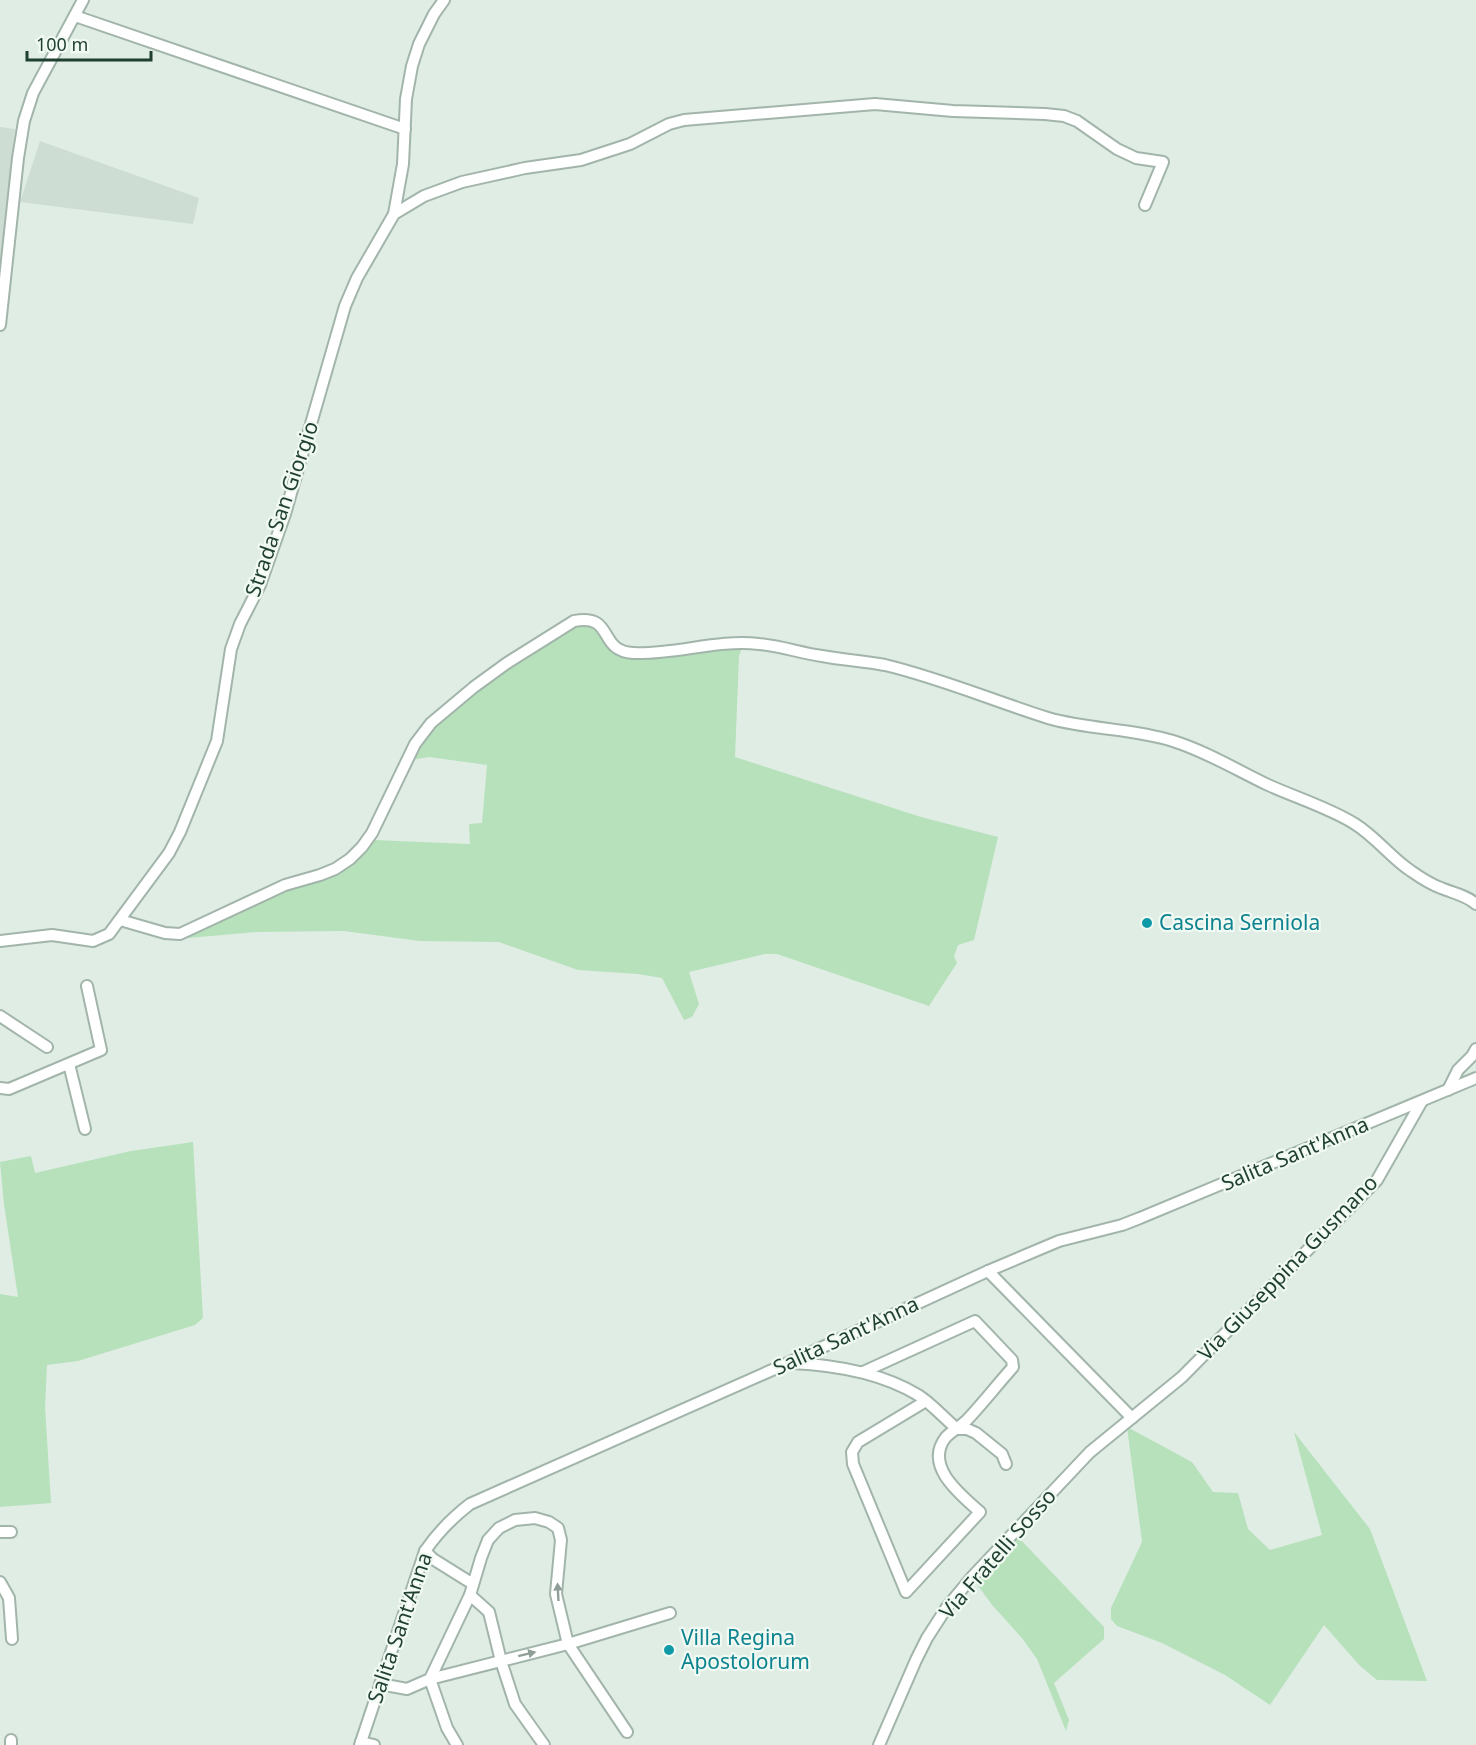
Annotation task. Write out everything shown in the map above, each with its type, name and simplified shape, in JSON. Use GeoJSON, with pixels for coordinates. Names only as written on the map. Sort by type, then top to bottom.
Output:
{"type":"FeatureCollection","features":[{"type":"Feature","properties":{"kind":"street"},"geometry":{"type":"LineString","coordinates":[[0,325],[24,121],[33,93],[83,0]]}},
{"type":"Feature","properties":{"kind":"street","name":"Strada San Giorgio"},"geometry":{"type":"LineString","coordinates":[[0,941],[52,935],[93,941],[109,934],[173,846],[180,832],[217,741],[231,649],[240,624],[260,585],[285,514],[345,306],[357,278],[394,214],[399,194],[405,138],[406,99],[412,66],[419,44],[444,0]]}},
{"type":"Feature","properties":{"kind":"street"},"geometry":{"type":"LineString","coordinates":[[75,16],[405,138]]}},
{"type":"Feature","properties":{"kind":"street"},"geometry":{"type":"LineString","coordinates":[[394,214],[424,196],[462,182],[525,168],[581,160],[630,144],[669,124],[684,120],[875,104],[953,111],[1064,116],[1077,121],[1117,149],[1136,158],[1163,162],[1175,160]]}},
{"type":"Feature","properties":{"kind":"street"},"geometry":{"type":"LineString","coordinates":[[1145,205],[1163,162]]}},
{"type":"Feature","properties":{"kind":"street"},"geometry":{"type":"LineString","coordinates":[[120,920],[165,933],[180,934],[285,885],[335,869],[350,859],[372,833],[415,744],[431,723],[507,663],[574,621],[585,619],[598,623],[611,643],[618,649],[629,653],[663,652],[724,644],[762,644],[885,665],[1059,721],[1171,740],[1189,746],[1354,824],[1408,870],[1476,904]]}},
{"type":"Feature","properties":{"kind":"street"},"geometry":{"type":"LineString","coordinates":[[0,1088],[9,1089],[101,1050],[87,986]]}},
{"type":"Feature","properties":{"kind":"street"},"geometry":{"type":"LineString","coordinates":[[0,1016],[47,1047]]}},
{"type":"Feature","properties":{"kind":"street"},"geometry":{"type":"LineString","coordinates":[[1448,1090],[1458,1070],[1476,1049]]}},
{"type":"Feature","properties":{"kind":"street"},"geometry":{"type":"LineString","coordinates":[[69,1064],[85,1129]]}},
{"type":"Feature","properties":{"kind":"street","name":"Salita Sant'Anna"},"geometry":{"type":"LineString","coordinates":[[360,1743],[425,1551],[453,1516],[470,1504],[788,1363],[988,1271],[1059,1241],[1122,1225],[1140,1218],[1476,1078]]}},
{"type":"Feature","properties":{"kind":"street","name":"Via Giuseppina Gusmano"},"geometry":{"type":"LineString","coordinates":[[1132,1418],[1182,1377],[1377,1180],[1422,1101]]}},
{"type":"Feature","properties":{"kind":"street"},"geometry":{"type":"LineString","coordinates":[[988,1271],[1132,1418]]}},
{"type":"Feature","properties":{"kind":"street"},"geometry":{"type":"LineString","coordinates":[[863,1372],[975,1321],[1012,1360],[1012,1367],[966,1421],[947,1436],[941,1446],[940,1467],[945,1478],[980,1512],[906,1592],[853,1464],[852,1452],[858,1442],[926,1401]]}},
{"type":"Feature","properties":{"kind":"street"},"geometry":{"type":"LineString","coordinates":[[788,1363],[863,1372],[894,1383],[926,1401],[957,1429],[976,1432],[1002,1454],[1006,1464]]}},
{"type":"Feature","properties":{"kind":"street","name":"Via Fratelli Sosso"},"geometry":{"type":"LineString","coordinates":[[879,1745],[916,1660],[947,1606],[1090,1452],[1132,1418]]}},
{"type":"Feature","properties":{"kind":"street"},"geometry":{"type":"LineString","coordinates":[[457,1745],[447,1728],[430,1679],[470,1595],[488,1540],[500,1528],[514,1520],[535,1518],[549,1522],[558,1528],[561,1540],[556,1594],[568,1644],[627,1732]]}},
{"type":"Feature","properties":{"kind":"street"},"geometry":{"type":"LineString","coordinates":[[425,1551],[433,1560],[473,1584]]}},
{"type":"Feature","properties":{"kind":"street"},"geometry":{"type":"LineString","coordinates":[[0,1582],[9,1598],[12,1639]]}},
{"type":"Feature","properties":{"kind":"street"},"geometry":{"type":"LineString","coordinates":[[470,1595],[489,1612],[515,1704],[544,1745]]}},
{"type":"Feature","properties":{"kind":"street"},"geometry":{"type":"LineString","coordinates":[[380,1683],[407,1689],[430,1679],[568,1644],[670,1613]]}},
{"type":"Feature","properties":{"kind":"street"},"geometry":{"type":"LineString","coordinates":[[360,1743],[374,1745]]}},
{"type":"Feature","properties":{"kind":"shaded area"},"geometry":{"type":"Polygon","coordinates":[[[0,127],[15,129],[0,265],[0,127]]]}},
{"type":"Feature","properties":{"kind":"shaded area"},"geometry":{"type":"Polygon","coordinates":[[[40,141],[199,198],[193,224],[20,202],[40,141]]]}},
{"type":"Feature","properties":{"kind":"green space"},"geometry":{"type":"Polygon","coordinates":[[[593,624],[610,646],[665,657],[742,648],[739,656],[735,757],[921,817],[998,837],[974,940],[958,945],[954,956],[957,963],[929,1006],[777,954],[765,954],[689,972],[699,1004],[692,1017],[684,1020],[662,978],[578,970],[499,942],[420,941],[344,931],[257,932],[177,939],[288,888],[352,863],[374,840],[470,844],[469,824],[482,823],[487,765],[429,757],[410,760],[435,725],[510,666],[576,625],[593,624]]]}},
{"type":"Feature","properties":{"kind":"green space"},"geometry":{"type":"Polygon","coordinates":[[[193,1142],[203,1318],[195,1325],[78,1361],[47,1365],[45,1407],[51,1503],[0,1507],[0,1294],[18,1297],[0,1162],[31,1156],[35,1173],[131,1151],[193,1142]]]}},
{"type":"Feature","properties":{"kind":"green space"},"geometry":{"type":"Polygon","coordinates":[[[1127,1427],[1192,1462],[1213,1492],[1238,1493],[1248,1529],[1270,1550],[1322,1535],[1294,1432],[1370,1529],[1427,1681],[1377,1680],[1359,1665],[1324,1625],[1270,1705],[1225,1675],[1162,1643],[1117,1626],[1111,1619],[1111,1608],[1142,1542],[1127,1427]]]}},
{"type":"Feature","properties":{"kind":"green space"},"geometry":{"type":"Polygon","coordinates":[[[1017,1536],[1104,1627],[1104,1639],[1054,1683],[1069,1720],[1066,1731],[1037,1659],[976,1583],[1017,1536]]]}},
{"type":"Feature","properties":{"kind":"place","name":"Cascina Serniola"},"geometry":{"type":"Point","coordinates":[1147,923]}},
{"type":"Feature","properties":{"kind":"place","name":"Villa Regina Apostolorum"},"geometry":{"type":"Point","coordinates":[669,1650]}}]}
